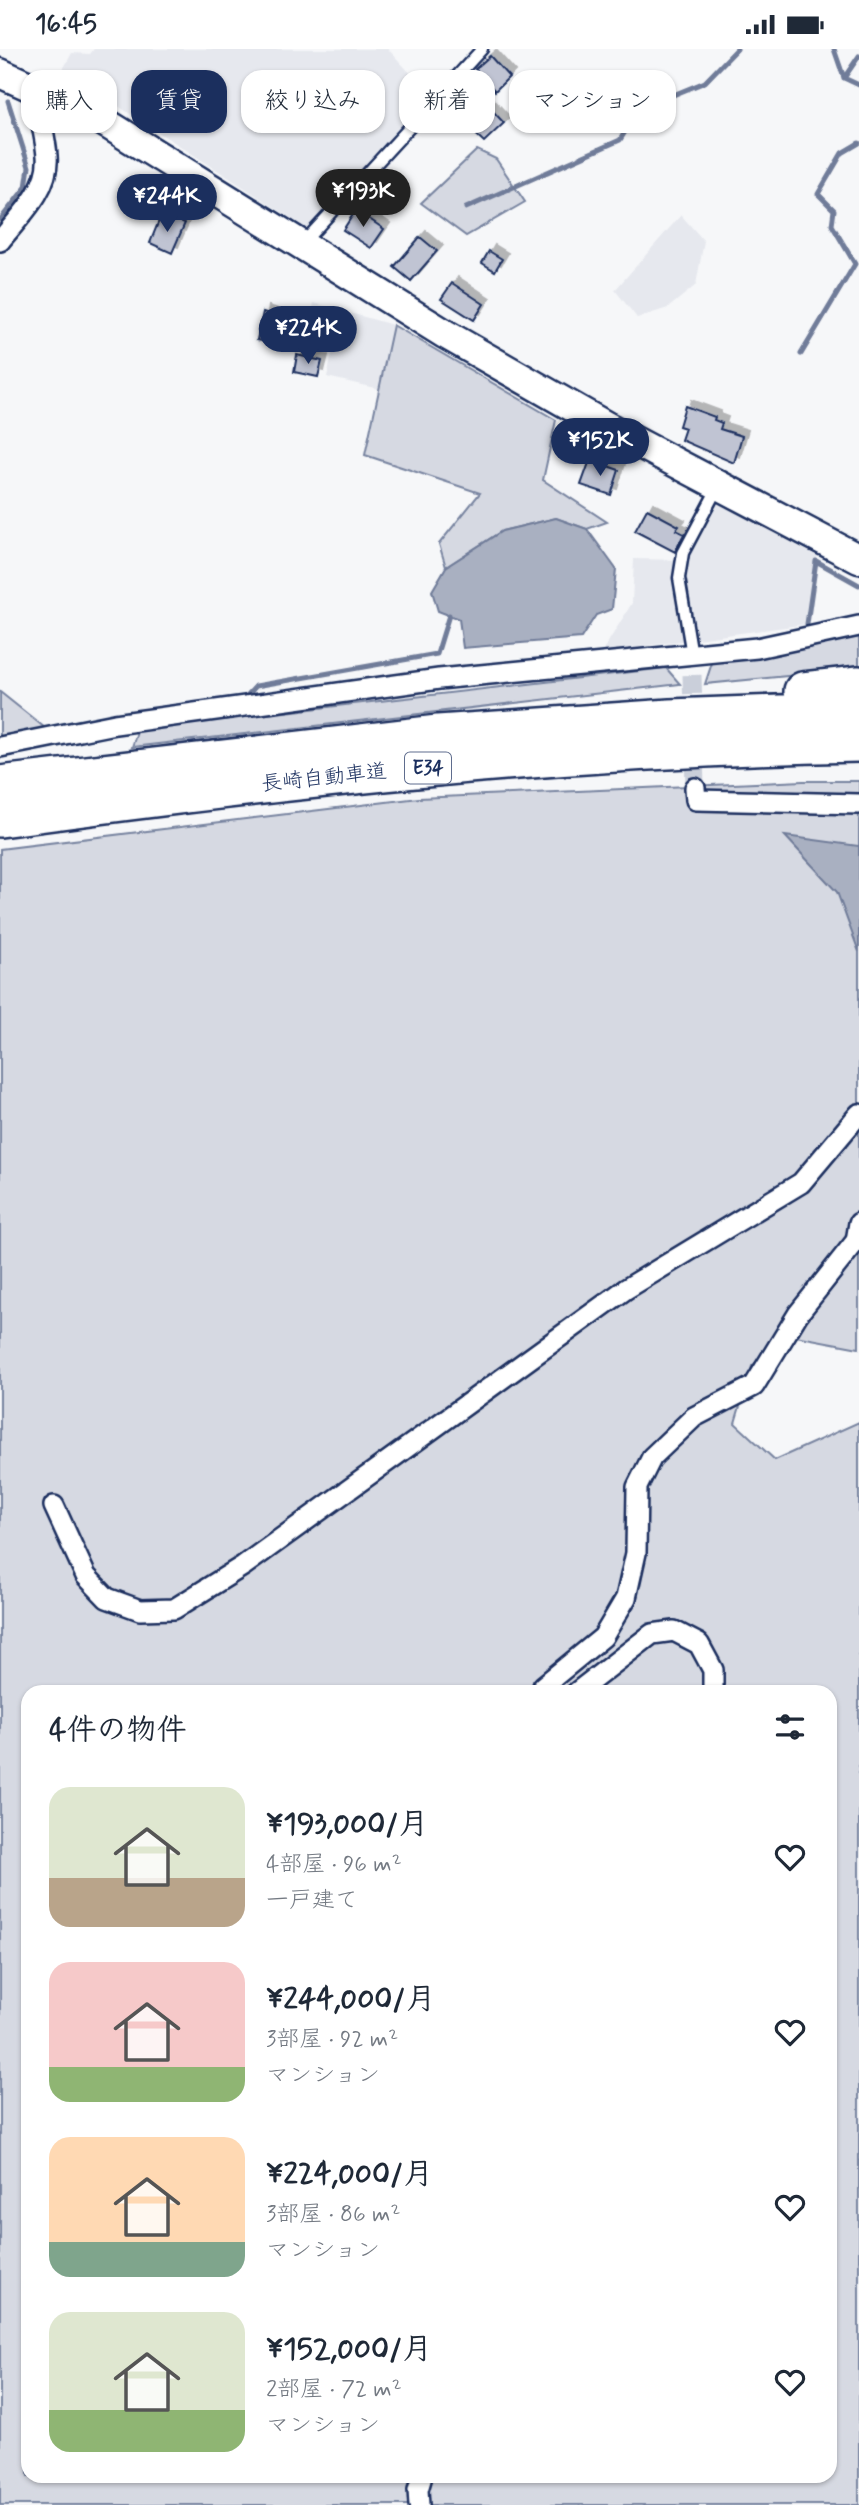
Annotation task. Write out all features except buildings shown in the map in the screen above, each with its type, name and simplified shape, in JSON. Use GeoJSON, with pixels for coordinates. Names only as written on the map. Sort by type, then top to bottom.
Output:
{"type":"FeatureCollection","features":[{"type":"Feature","properties":{"kind":"highway"},"geometry":{"type":"LineString","coordinates":[[315,746],[438,729],[859,685]]}},
{"type":"Feature","properties":{"kind":"highway","name":"長崎自動車道"},"geometry":{"type":"LineString","coordinates":[[0,785],[315,746],[656,719],[859,711]]}},
{"type":"Feature","properties":{"kind":"highway","name":"長崎自動車道"},"geometry":{"type":"LineString","coordinates":[[0,818],[205,790],[559,757],[859,743]]}},
{"type":"Feature","properties":{"kind":"highway"},"geometry":{"type":"LineString","coordinates":[[559,757],[859,764]]}},
{"type":"Feature","properties":{"kind":"street"},"geometry":{"type":"LineString","coordinates":[[0,73],[21,82]]}},
{"type":"Feature","properties":{"kind":"street"},"geometry":{"type":"LineString","coordinates":[[117,130],[456,340],[718,486],[859,559]]}},
{"type":"Feature","properties":{"kind":"street"},"geometry":{"type":"LineString","coordinates":[[0,241],[41,187],[47,158],[42,133]]}},
{"type":"Feature","properties":{"kind":"street"},"geometry":{"type":"LineString","coordinates":[[0,747],[115,724],[439,679],[692,665],[757,647],[859,626]]}},
{"type":"Feature","properties":{"kind":"street"},"geometry":{"type":"LineString","coordinates":[[695,788],[696,800],[859,804]]}},
{"type":"Feature","properties":{"kind":"street"},"geometry":{"type":"LineString","coordinates":[[54,1507],[86,1576],[107,1598],[140,1610],[174,1609],[243,1566],[626,1289],[801,1183],[859,1114]]}},
{"type":"Feature","properties":{"kind":"street"},"geometry":{"type":"LineString","coordinates":[[544,1685],[603,1637],[626,1598],[636,1553],[637,1487],[652,1457],[694,1417],[754,1386],[798,1314],[856,1241],[859,1223]]}},
{"type":"Feature","properties":{"kind":"street"},"geometry":{"type":"LineString","coordinates":[[586,1685],[652,1634],[674,1631],[699,1644],[713,1670],[713,1685]]}},
{"type":"Feature","properties":{"kind":"street"},"geometry":{"type":"LineString","coordinates":[[419,2505],[420,2483]]}},
{"type":"Feature","properties":{"kind":"lane"},"geometry":{"type":"LineString","coordinates":[[301,244],[482,49]]}},
{"type":"Feature","properties":{"kind":"lane"},"geometry":{"type":"LineString","coordinates":[[692,665],[679,578],[683,553],[718,486]]}},
{"type":"Feature","properties":{"kind":"shaded area"},"geometry":{"type":"Polygon","coordinates":[[[94,49],[388,49],[407,70],[399,70],[399,133],[405,133],[314,233],[160,133],[227,133],[227,70],[131,70],[131,114],[117,105],[117,70],[63,70],[72,53],[90,54],[94,49]]]}},
{"type":"Feature","properties":{"kind":"shaded area"},"geometry":{"type":"Polygon","coordinates":[[[477,150],[496,159],[525,202],[466,236],[421,203],[477,150]]]}},
{"type":"Feature","properties":{"kind":"shaded area"},"geometry":{"type":"Polygon","coordinates":[[[681,215],[704,241],[696,285],[668,308],[637,318],[615,290],[681,215]]]}},
{"type":"Feature","properties":{"kind":"shaded area"},"geometry":{"type":"Polygon","coordinates":[[[314,303],[393,325],[379,389],[327,377],[335,341],[307,334],[314,303]]]}},
{"type":"Feature","properties":{"kind":"shaded area"},"geometry":{"type":"Polygon","coordinates":[[[393,325],[556,420],[543,480],[607,522],[587,529],[556,518],[502,531],[446,567],[439,544],[480,493],[365,455],[393,325]]]}},
{"type":"Feature","properties":{"kind":"shaded area"},"geometry":{"type":"Polygon","coordinates":[[[714,501],[817,556],[807,624],[602,652],[632,603],[634,559],[684,560],[714,501]]]}},
{"type":"Feature","properties":{"kind":"shaded area"},"geometry":{"type":"Polygon","coordinates":[[[859,637],[859,669],[705,684],[713,660],[859,637]]]}},
{"type":"Feature","properties":{"kind":"shaded area"},"geometry":{"type":"Polygon","coordinates":[[[666,668],[680,684],[132,747],[138,729],[666,668]]]}},
{"type":"Feature","properties":{"kind":"shaded area"},"geometry":{"type":"Polygon","coordinates":[[[0,692],[45,728],[0,737],[0,692]]]}},
{"type":"Feature","properties":{"kind":"shaded area"},"geometry":{"type":"Polygon","coordinates":[[[803,781],[859,781],[859,1348],[785,1334],[752,1366],[735,1423],[775,1460],[859,1422],[859,2505],[0,2505],[0,849],[419,798],[803,781]]]}},
{"type":"Feature","properties":{"kind":"water"},"geometry":{"type":"Polygon","coordinates":[[[556,518],[587,529],[616,569],[612,609],[596,615],[581,638],[463,648],[459,619],[438,611],[432,591],[446,567],[502,531],[556,518]]]}},
{"type":"Feature","properties":{"kind":"water"},"geometry":{"type":"Polygon","coordinates":[[[785,836],[859,846],[859,952],[837,892],[785,836]]]}},
{"type":"Feature","properties":{"kind":"waterway"},"geometry":{"type":"LineString","coordinates":[[466,208],[620,140],[639,109],[705,82],[737,49]]}},
{"type":"Feature","properties":{"kind":"waterway"},"geometry":{"type":"LineString","coordinates":[[834,49],[844,78],[859,56]]}},
{"type":"Feature","properties":{"kind":"waterway"},"geometry":{"type":"LineString","coordinates":[[844,78],[859,85]]}},
{"type":"Feature","properties":{"kind":"waterway"},"geometry":{"type":"LineString","coordinates":[[0,220],[26,187],[29,167],[8,101]]}},
{"type":"Feature","properties":{"kind":"waterway"},"geometry":{"type":"LineString","coordinates":[[801,354],[855,264],[832,225],[834,210],[818,194],[842,153],[859,143]]}},
{"type":"Feature","properties":{"kind":"waterway"},"geometry":{"type":"LineString","coordinates":[[807,624],[816,561],[859,585]]}},
{"type":"Feature","properties":{"kind":"waterway"},"geometry":{"type":"LineString","coordinates":[[243,700],[256,686],[437,654],[449,615]]}},
{"type":"Feature","properties":{"kind":"tunnel"},"geometry":{"type":"LineString","coordinates":[[692,675],[695,788]]}}]}
